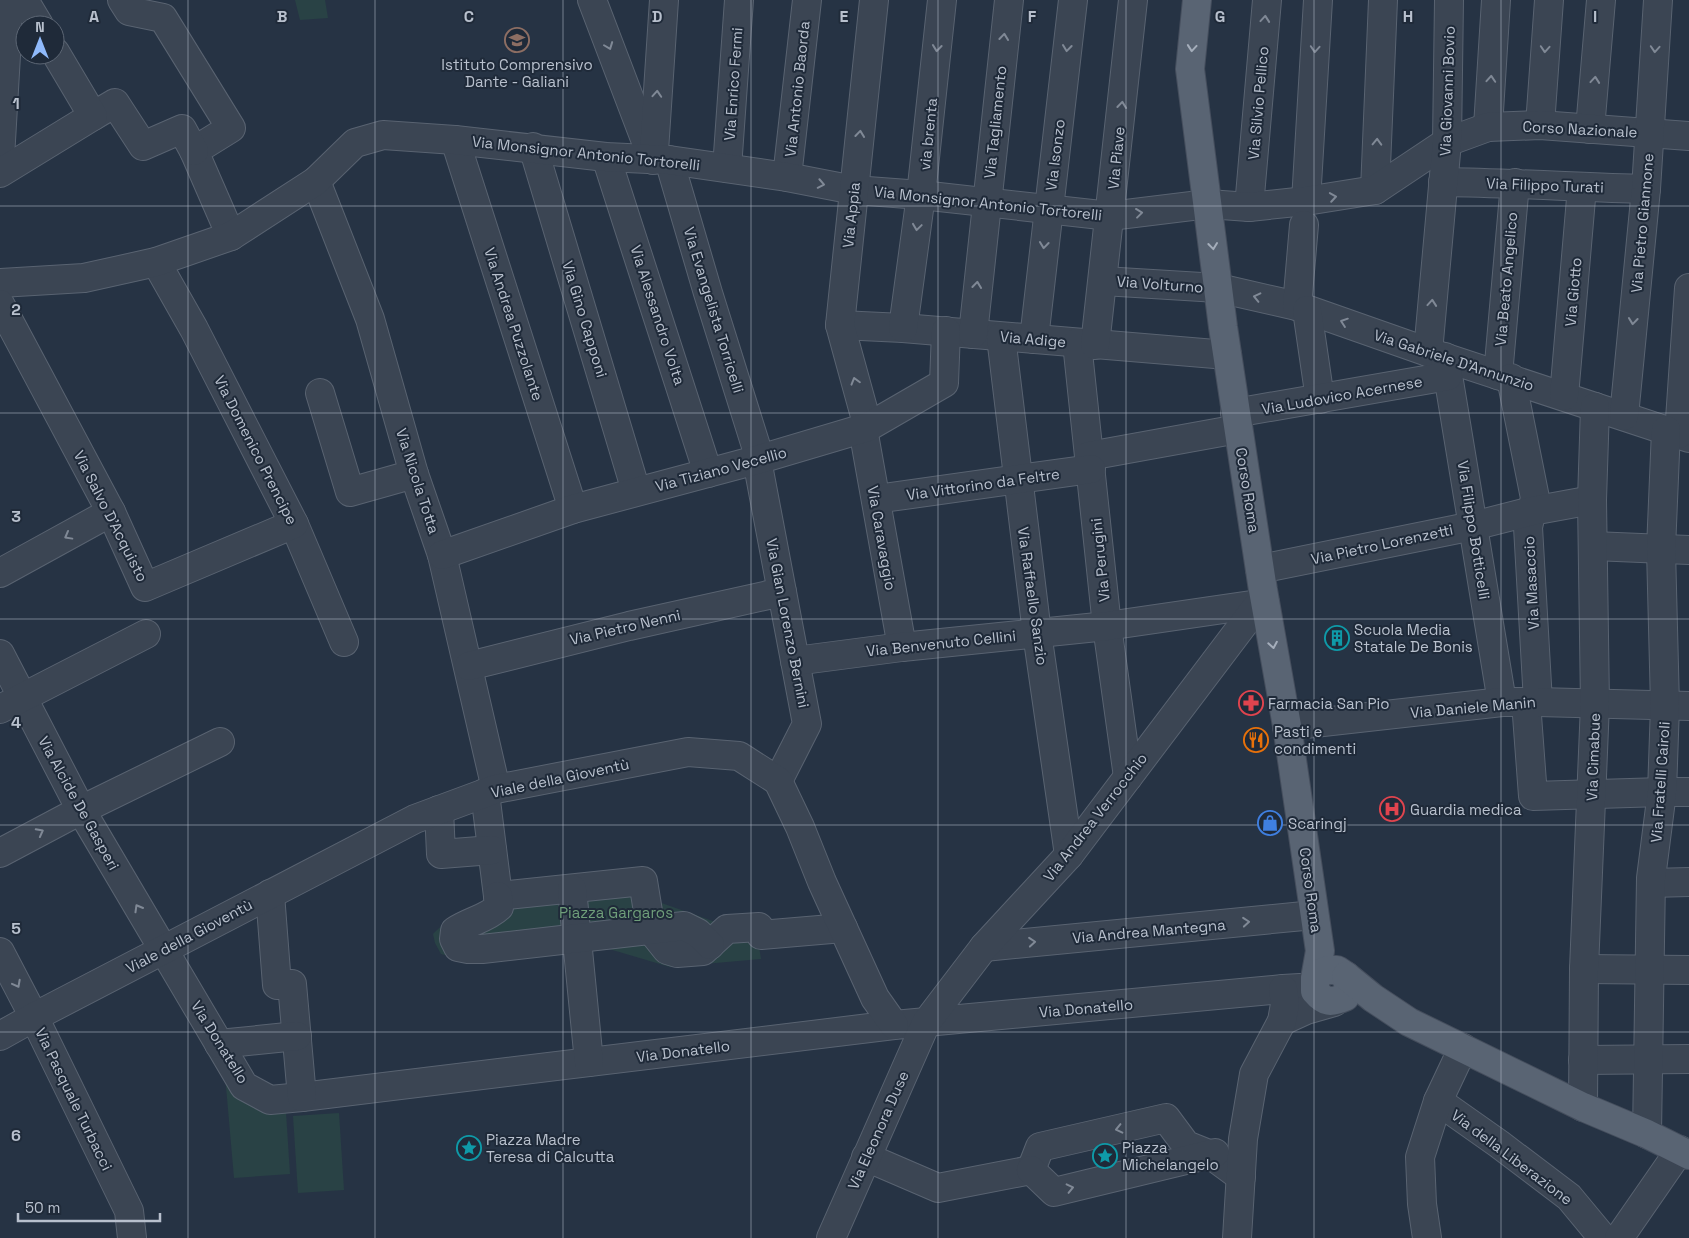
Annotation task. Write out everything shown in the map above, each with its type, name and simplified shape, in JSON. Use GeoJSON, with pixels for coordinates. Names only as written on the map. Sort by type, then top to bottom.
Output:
{"type":"FeatureCollection","features":[{"type":"Feature","properties":{"kind":"main road","name":"Corso Roma"},"geometry":{"type":"LineString","coordinates":[[1197,0],[1190,69],[1218,288],[1260,570],[1262,604],[1287,726],[1314,915],[1329,990]]}},
{"type":"Feature","properties":{"kind":"main road"},"geometry":{"type":"LineString","coordinates":[[1329,990],[1373,998],[1409,1022],[1583,1107],[1647,1134],[1684,1153]]}},
{"type":"Feature","properties":{"kind":"street"},"geometry":{"type":"LineString","coordinates":[[0,158],[7,38],[7,0]]}},
{"type":"Feature","properties":{"kind":"street"},"geometry":{"type":"LineString","coordinates":[[24,0],[33,15]]}},
{"type":"Feature","properties":{"kind":"street"},"geometry":{"type":"LineString","coordinates":[[122,0],[129,11],[163,18],[230,128],[194,150]]}},
{"type":"Feature","properties":{"kind":"street","name":"Via Evangelista Torricelli"},"geometry":{"type":"LineString","coordinates":[[592,0],[661,160],[708,293],[758,460]]}},
{"type":"Feature","properties":{"kind":"street"},"geometry":{"type":"LineString","coordinates":[[661,160],[664,0]]}},
{"type":"Feature","properties":{"kind":"street","name":"Via Enrico Fermi"},"geometry":{"type":"LineString","coordinates":[[728,168],[739,0]]}},
{"type":"Feature","properties":{"kind":"street","name":"Via Antonio Baorda"},"geometry":{"type":"LineString","coordinates":[[787,177],[807,0]]}},
{"type":"Feature","properties":{"kind":"street","name":"Via Appia"},"geometry":{"type":"LineString","coordinates":[[866,428],[840,324],[874,0]]}},
{"type":"Feature","properties":{"kind":"street","name":"via brenta"},"geometry":{"type":"LineString","coordinates":[[903,328],[922,195],[942,0]]}},
{"type":"Feature","properties":{"kind":"street","name":"Via Tagliamento"},"geometry":{"type":"LineString","coordinates":[[959,333],[986,203],[1008,0]]}},
{"type":"Feature","properties":{"kind":"street","name":"Via Isonzo"},"geometry":{"type":"LineString","coordinates":[[1034,339],[1072,0]]}},
{"type":"Feature","properties":{"kind":"street","name":"Via Piave"},"geometry":{"type":"LineString","coordinates":[[1086,344],[1103,281],[1133,0]]}},
{"type":"Feature","properties":{"kind":"street","name":"Via Silvio Pellico"},"geometry":{"type":"LineString","coordinates":[[1249,207],[1267,0]]}},
{"type":"Feature","properties":{"kind":"street"},"geometry":{"type":"LineString","coordinates":[[1318,0],[1305,213],[1302,308],[1320,399]]}},
{"type":"Feature","properties":{"kind":"street"},"geometry":{"type":"LineString","coordinates":[[1375,190],[1384,0]]}},
{"type":"Feature","properties":{"kind":"street","name":"Via Giovanni Bovio"},"geometry":{"type":"LineString","coordinates":[[1440,362],[1443,182],[1447,142],[1449,0]]}},
{"type":"Feature","properties":{"kind":"street"},"geometry":{"type":"LineString","coordinates":[[1488,127],[1496,0]]}},
{"type":"Feature","properties":{"kind":"street"},"geometry":{"type":"LineString","coordinates":[[1540,125],[1549,0]]}},
{"type":"Feature","properties":{"kind":"street"},"geometry":{"type":"LineString","coordinates":[[1590,129],[1602,0]]}},
{"type":"Feature","properties":{"kind":"street","name":"Via Pietro Giannone"},"geometry":{"type":"LineString","coordinates":[[1624,416],[1646,189],[1658,0]]}},
{"type":"Feature","properties":{"kind":"street"},"geometry":{"type":"LineString","coordinates":[[63,65],[92,116]]}},
{"type":"Feature","properties":{"kind":"street"},"geometry":{"type":"LineString","coordinates":[[0,173],[115,103],[143,146],[182,129],[194,150],[230,236]]}},
{"type":"Feature","properties":{"kind":"street","name":"Corso Nazionale"},"geometry":{"type":"LineString","coordinates":[[1249,207],[1305,213],[1375,190],[1447,142],[1488,127],[1540,125],[1689,136]]}},
{"type":"Feature","properties":{"kind":"street","name":"Via Monsignor Antonio Tortorelli"},"geometry":{"type":"LineString","coordinates":[[0,283],[84,278],[156,262],[230,236],[316,181],[355,143],[383,135],[533,147],[606,157],[661,160],[787,177],[854,190],[922,195],[1110,216],[1208,204]]}},
{"type":"Feature","properties":{"kind":"street","name":"Via Andrea Puzzolante"},"geometry":{"type":"LineString","coordinates":[[455,140],[573,509]]}},
{"type":"Feature","properties":{"kind":"street","name":"Via Gino Capponi"},"geometry":{"type":"LineString","coordinates":[[533,147],[636,491]]}},
{"type":"Feature","properties":{"kind":"street","name":"Via Alessandro Volta"},"geometry":{"type":"LineString","coordinates":[[606,157],[708,473]]}},
{"type":"Feature","properties":{"kind":"street","name":"Via Nicola Totta"},"geometry":{"type":"LineString","coordinates":[[316,181],[370,319],[414,474],[442,554],[469,666],[491,791],[492,850],[498,896]]}},
{"type":"Feature","properties":{"kind":"street","name":"Via Filippo Turati"},"geometry":{"type":"LineString","coordinates":[[1443,182],[1515,182],[1646,189]]}},
{"type":"Feature","properties":{"kind":"street","name":"Via Beato Angelico"},"geometry":{"type":"LineString","coordinates":[[1505,376],[1515,182]]}},
{"type":"Feature","properties":{"kind":"street","name":"Via Giotto"},"geometry":{"type":"LineString","coordinates":[[1564,396],[1582,187]]}},
{"type":"Feature","properties":{"kind":"street"},"geometry":{"type":"LineString","coordinates":[[1208,204],[1249,207]]}},
{"type":"Feature","properties":{"kind":"street","name":"Via Domenico Prencipe"},"geometry":{"type":"LineString","coordinates":[[156,262],[194,329],[294,524],[344,642]]}},
{"type":"Feature","properties":{"kind":"street","name":"Via Volturno"},"geometry":{"type":"LineString","coordinates":[[1103,281],[1218,288]]}},
{"type":"Feature","properties":{"kind":"street","name":"Via Gabriele D'Annunzio"},"geometry":{"type":"LineString","coordinates":[[1218,288],[1302,308],[1440,362],[1505,376],[1678,434]]}},
{"type":"Feature","properties":{"kind":"street","name":"Via Fratelli Cairoli"},"geometry":{"type":"LineString","coordinates":[[1647,1134],[1651,883],[1662,792],[1677,706],[1661,549],[1678,434],[1689,288]]}},
{"type":"Feature","properties":{"kind":"street","name":"Via Salvo D'Acquisto"},"geometry":{"type":"LineString","coordinates":[[0,304],[111,512],[145,587],[294,524]]}},
{"type":"Feature","properties":{"kind":"street","name":"Via Adige"},"geometry":{"type":"LineString","coordinates":[[840,324],[1227,355]]}},
{"type":"Feature","properties":{"kind":"street","name":"Via Tiziano Vecellio"},"geometry":{"type":"LineString","coordinates":[[442,554],[573,509],[758,460],[866,428],[944,384],[959,333]]}},
{"type":"Feature","properties":{"kind":"street","name":"Via Raffaello Sanzio"},"geometry":{"type":"LineString","coordinates":[[1001,336],[1037,633],[1069,855]]}},
{"type":"Feature","properties":{"kind":"street","name":"Via Perugini"},"geometry":{"type":"LineString","coordinates":[[1086,344],[1090,462],[1107,626],[1128,777]]}},
{"type":"Feature","properties":{"kind":"street","name":"Via Ludovico Acernese"},"geometry":{"type":"LineString","coordinates":[[1237,421],[1320,399],[1440,362]]}},
{"type":"Feature","properties":{"kind":"street","name":"Via Filippo Botticelli"},"geometry":{"type":"LineString","coordinates":[[1440,362],[1473,526],[1522,702],[1533,796],[1592,795]]}},
{"type":"Feature","properties":{"kind":"street","name":"Via Masaccio"},"geometry":{"type":"LineString","coordinates":[[1505,376],[1535,498],[1528,527],[1522,702]]}},
{"type":"Feature","properties":{"kind":"street"},"geometry":{"type":"LineString","coordinates":[[320,393],[350,492],[414,474]]}},
{"type":"Feature","properties":{"kind":"street","name":"Via Cimabue"},"geometry":{"type":"LineString","coordinates":[[1583,1107],[1584,969],[1595,704],[1592,500],[1595,407]]}},
{"type":"Feature","properties":{"kind":"street","name":"Via Vittorino da Feltre"},"geometry":{"type":"LineString","coordinates":[[876,499],[1018,480],[1237,421]]}},
{"type":"Feature","properties":{"kind":"street","name":"Via Caravaggio"},"geometry":{"type":"LineString","coordinates":[[866,428],[876,499],[902,647]]}},
{"type":"Feature","properties":{"kind":"street","name":"Via Gian Lorenzo Bernini"},"geometry":{"type":"LineString","coordinates":[[758,460],[807,724],[778,781]]}},
{"type":"Feature","properties":{"kind":"street","name":"Via Pietro Lorenzetti"},"geometry":{"type":"LineString","coordinates":[[1260,570],[1473,526],[1532,511],[1592,500]]}},
{"type":"Feature","properties":{"kind":"street"},"geometry":{"type":"LineString","coordinates":[[0,573],[111,512]]}},
{"type":"Feature","properties":{"kind":"street"},"geometry":{"type":"LineString","coordinates":[[1593,546],[1689,550]]}},
{"type":"Feature","properties":{"kind":"street","name":"Via Pietro Nenni"},"geometry":{"type":"LineString","coordinates":[[469,666],[629,626],[782,592]]}},
{"type":"Feature","properties":{"kind":"street","name":"Via Benvenuto Cellini"},"geometry":{"type":"LineString","coordinates":[[795,661],[902,647],[1107,626],[1262,604]]}},
{"type":"Feature","properties":{"kind":"street","name":"Via Andrea Verrocchio"},"geometry":{"type":"LineString","coordinates":[[926,1023],[984,947],[1069,855],[1262,604]]}},
{"type":"Feature","properties":{"kind":"street"},"geometry":{"type":"LineString","coordinates":[[11,703],[146,634]]}},
{"type":"Feature","properties":{"kind":"street","name":"Via Alcide De Gasperi"},"geometry":{"type":"LineString","coordinates":[[0,654],[11,703],[81,810],[163,950]]}},
{"type":"Feature","properties":{"kind":"street","name":"Via Daniele Manin"},"geometry":{"type":"LineString","coordinates":[[1287,726],[1522,702],[1677,706]]}},
{"type":"Feature","properties":{"kind":"street"},"geometry":{"type":"LineString","coordinates":[[0,853],[81,810],[220,742]]}},
{"type":"Feature","properties":{"kind":"street","name":"Viale della Gioventù"},"geometry":{"type":"LineString","coordinates":[[0,1036],[34,1016],[415,819],[491,791],[688,752],[739,756],[778,781]]}},
{"type":"Feature","properties":{"kind":"street"},"geometry":{"type":"LineString","coordinates":[[778,781],[875,998],[894,1025]]}},
{"type":"Feature","properties":{"kind":"street"},"geometry":{"type":"LineString","coordinates":[[1592,795],[1689,792]]}},
{"type":"Feature","properties":{"kind":"street"},"geometry":{"type":"LineString","coordinates":[[438,810],[441,854],[492,850]]}},
{"type":"Feature","properties":{"kind":"street"},"geometry":{"type":"LineString","coordinates":[[651,930],[482,949],[468,949],[458,946],[454,939],[455,931],[464,925],[491,914],[499,907],[498,896],[643,881],[651,930],[667,950],[677,954],[703,951],[727,929],[759,926],[760,935],[843,928]]}},
{"type":"Feature","properties":{"kind":"street"},"geometry":{"type":"LineString","coordinates":[[1651,883],[1689,882]]}},
{"type":"Feature","properties":{"kind":"street"},"geometry":{"type":"LineString","coordinates":[[572,888],[589,1062]]}},
{"type":"Feature","properties":{"kind":"street"},"geometry":{"type":"LineString","coordinates":[[270,894],[277,985],[292,984],[302,1097]]}},
{"type":"Feature","properties":{"kind":"street","name":"Via Andrea Mantegna"},"geometry":{"type":"LineString","coordinates":[[984,947],[1314,915]]}},
{"type":"Feature","properties":{"kind":"street","name":"Via Donatello"},"geometry":{"type":"LineString","coordinates":[[163,950],[244,1086],[270,1100],[894,1025],[1283,989]]}},
{"type":"Feature","properties":{"kind":"street","name":"Via Pasquale Turbacci"},"geometry":{"type":"LineString","coordinates":[[0,952],[34,1016],[129,1211],[132,1238]]}},
{"type":"Feature","properties":{"kind":"street"},"geometry":{"type":"LineString","coordinates":[[1584,969],[1689,970]]}},
{"type":"Feature","properties":{"kind":"street"},"geometry":{"type":"LineString","coordinates":[[1237,1238],[1243,1140],[1254,1074],[1282,1021],[1285,1004],[1283,989],[1329,990]]}},
{"type":"Feature","properties":{"kind":"street"},"geometry":{"type":"LineString","coordinates":[[1282,1021],[1305,1010],[1329,990]]}},
{"type":"Feature","properties":{"kind":"street","name":"Via Eleonora Duse"},"geometry":{"type":"LineString","coordinates":[[832,1238],[926,1023]]}},
{"type":"Feature","properties":{"kind":"street"},"geometry":{"type":"LineString","coordinates":[[219,1044],[296,1036]]}},
{"type":"Feature","properties":{"kind":"street"},"geometry":{"type":"LineString","coordinates":[[1427,1238],[1422,1204],[1420,1157],[1438,1102],[1463,1048]]}},
{"type":"Feature","properties":{"kind":"street"},"geometry":{"type":"LineString","coordinates":[[1583,1060],[1689,1058]]}},
{"type":"Feature","properties":{"kind":"street","name":"Via della Liberazione"},"geometry":{"type":"LineString","coordinates":[[1438,1102],[1499,1144],[1569,1197],[1603,1238]]}},
{"type":"Feature","properties":{"kind":"street"},"geometry":{"type":"LineString","coordinates":[[1031,1170],[1040,1147],[1166,1118],[1186,1145],[1211,1155],[1241,1177]]}},
{"type":"Feature","properties":{"kind":"street"},"geometry":{"type":"LineString","coordinates":[[1031,1170],[1054,1192],[1211,1155],[1243,1140]]}},
{"type":"Feature","properties":{"kind":"street"},"geometry":{"type":"LineString","coordinates":[[1619,1238],[1684,1153]]}},
{"type":"Feature","properties":{"kind":"street"},"geometry":{"type":"LineString","coordinates":[[866,1157],[938,1188],[1031,1170]]}},
{"type":"Feature","properties":{"kind":"green space"},"geometry":{"type":"Polygon","coordinates":[[[295,0],[325,0],[328,18],[300,20],[295,0]]]}},
{"type":"Feature","properties":{"kind":"green space","name":"Piazza Gargaros"},"geometry":{"type":"Polygon","coordinates":[[[478,855],[501,886],[648,870],[653,900],[724,925],[755,921],[761,959],[670,967],[599,946],[458,959],[441,954],[433,934],[457,916],[485,910],[478,855]]]}},
{"type":"Feature","properties":{"kind":"green space"},"geometry":{"type":"Polygon","coordinates":[[[225,1075],[286,1112],[290,1174],[234,1178],[225,1075]]]}},
{"type":"Feature","properties":{"kind":"green space"},"geometry":{"type":"Polygon","coordinates":[[[339,1113],[344,1190],[298,1193],[293,1116],[339,1113]]]}},
{"type":"Feature","properties":{"kind":"place","name":"Istituto Comprensivo Dante - Galiani"},"geometry":{"type":"Point","coordinates":[517,40]}},
{"type":"Feature","properties":{"kind":"place","name":"Scuola Media Statale De Bonis"},"geometry":{"type":"Point","coordinates":[1337,638]}},
{"type":"Feature","properties":{"kind":"place","name":"Farmacia San Pio"},"geometry":{"type":"Point","coordinates":[1251,703]}},
{"type":"Feature","properties":{"kind":"place","name":"Pasti e condimenti"},"geometry":{"type":"Point","coordinates":[1256,740]}},
{"type":"Feature","properties":{"kind":"place","name":"Guardia medica"},"geometry":{"type":"Point","coordinates":[1392,809]}},
{"type":"Feature","properties":{"kind":"place","name":"Scaringj"},"geometry":{"type":"Point","coordinates":[1270,823]}},
{"type":"Feature","properties":{"kind":"place","name":"Piazza Madre Teresa di Calcutta"},"geometry":{"type":"Point","coordinates":[469,1148]}},
{"type":"Feature","properties":{"kind":"place","name":"Piazza Michelangelo"},"geometry":{"type":"Point","coordinates":[1105,1156]}}]}
